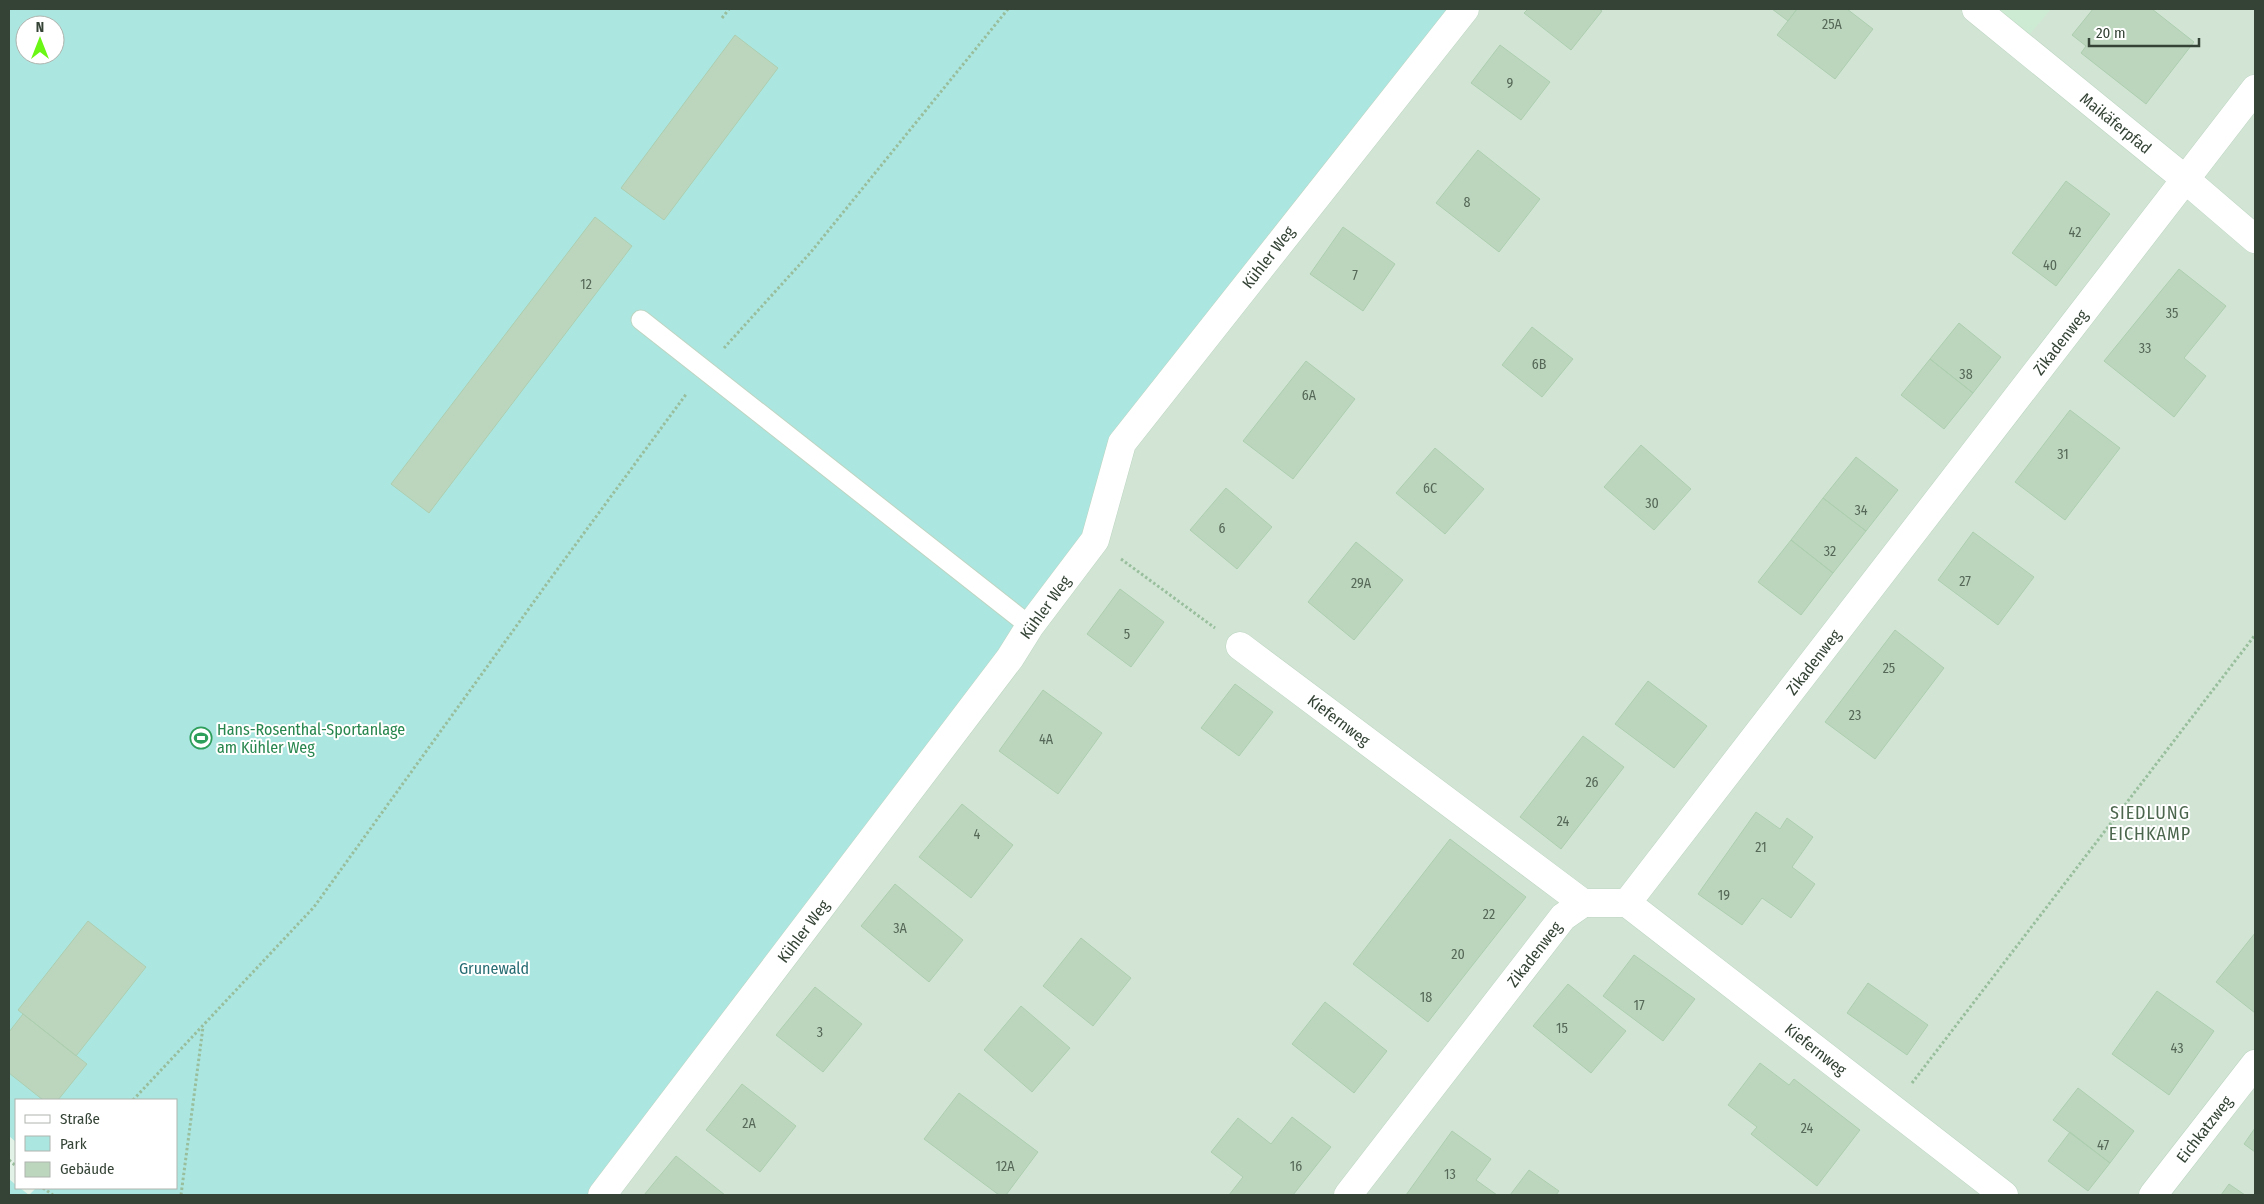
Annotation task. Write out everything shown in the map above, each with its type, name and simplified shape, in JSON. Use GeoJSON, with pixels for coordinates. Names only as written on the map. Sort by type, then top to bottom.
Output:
{"type":"FeatureCollection","features":[{"type":"Feature","properties":{"kind":"street","name":"Kühler Weg"},"geometry":{"type":"LineString","coordinates":[[602,1195],[1010,658],[1030,626],[1095,540],[1122,443],[1465,9]]}},
{"type":"Feature","properties":{"kind":"street","name":"Maikäferpfad"},"geometry":{"type":"LineString","coordinates":[[1976,9],[2185,179],[2255,240]]}},
{"type":"Feature","properties":{"kind":"street","name":"Zikadenweg"},"geometry":{"type":"LineString","coordinates":[[1628,903],[2255,89]]}},
{"type":"Feature","properties":{"kind":"street","name":"Kiefernweg"},"geometry":{"type":"LineString","coordinates":[[1240,646],[1583,903]]}},
{"type":"Feature","properties":{"kind":"street","name":"Zikadenweg"},"geometry":{"type":"LineString","coordinates":[[1348,1195],[1563,917],[1583,903]]}},
{"type":"Feature","properties":{"kind":"street"},"geometry":{"type":"LineString","coordinates":[[1583,903],[1628,903]]}},
{"type":"Feature","properties":{"kind":"street","name":"Kiefernweg"},"geometry":{"type":"LineString","coordinates":[[1628,903],[2004,1195]]}},
{"type":"Feature","properties":{"kind":"street","name":"Eichkatzweg"},"geometry":{"type":"LineString","coordinates":[[2153,1195],[2255,1064]]}},
{"type":"Feature","properties":{"kind":"lane"},"geometry":{"type":"LineString","coordinates":[[641,320],[1030,626]]}},
{"type":"Feature","properties":{"kind":"path"},"geometry":{"type":"LineString","coordinates":[[722,18],[729,9]]}},
{"type":"Feature","properties":{"kind":"path"},"geometry":{"type":"LineString","coordinates":[[134,1099],[314,907],[545,586],[704,370],[811,252],[1008,9]]}},
{"type":"Feature","properties":{"kind":"path"},"geometry":{"type":"LineString","coordinates":[[1095,540],[1240,646]]}},
{"type":"Feature","properties":{"kind":"path"},"geometry":{"type":"LineString","coordinates":[[1893,1109],[2255,635]]}},
{"type":"Feature","properties":{"kind":"path"},"geometry":{"type":"LineString","coordinates":[[181,1195],[203,1026]]}},
{"type":"Feature","properties":{"kind":"path"},"geometry":{"type":"LineString","coordinates":[[45,1189],[53,1195]]}},
{"type":"Feature","properties":{"kind":"shaded area"},"geometry":{"type":"Polygon","coordinates":[[[1464,9],[2255,9],[2255,1195],[600,1195],[1122,443],[1464,9]]]}},
{"type":"Feature","properties":{"kind":"shaded area"},"geometry":{"type":"Polygon","coordinates":[[[1997,9],[2051,9],[2029,35],[1997,9]]]}},
{"type":"Feature","properties":{"kind":"green space","name":"Grunewald"},"geometry":{"type":"Polygon","coordinates":[[[9,9],[1464,9],[1122,443],[1095,540],[600,1195],[29,1195],[35,1189],[178,1189],[178,1099],[15,1099],[15,1141],[9,1136],[9,9]]]}},
{"type":"Feature","properties":{"kind":"green space"},"geometry":{"type":"Polygon","coordinates":[[[9,1179],[15,1184],[15,1189],[21,1189],[29,1195],[9,1195],[9,1179]]]}},
{"type":"Feature","properties":{"kind":"building"},"geometry":{"type":"Polygon","coordinates":[[[1528,9],[1599,9],[1602,11],[1571,50],[1524,13],[1528,9]]]}},
{"type":"Feature","properties":{"kind":"building"},"geometry":{"type":"Polygon","coordinates":[[[1772,9],[1797,9],[1788,21],[1772,9]]]}},
{"type":"Feature","properties":{"kind":"building"},"geometry":{"type":"Polygon","coordinates":[[[1797,9],[1847,9],[1873,29],[1835,79],[1777,35],[1797,9]]]}},
{"type":"Feature","properties":{"kind":"building"},"geometry":{"type":"Polygon","coordinates":[[[2093,9],[2152,9],[2194,42],[2146,104],[2081,53],[2086,46],[2072,35],[2093,9]]]}},
{"type":"Feature","properties":{"kind":"building"},"geometry":{"type":"Polygon","coordinates":[[[735,35],[778,68],[664,220],[621,188],[735,35]]]}},
{"type":"Feature","properties":{"kind":"building"},"geometry":{"type":"Polygon","coordinates":[[[1500,45],[1550,82],[1521,120],[1471,83],[1500,45]]]}},
{"type":"Feature","properties":{"kind":"building"},"geometry":{"type":"Polygon","coordinates":[[[1478,150],[1540,199],[1499,252],[1436,203],[1478,150]]]}},
{"type":"Feature","properties":{"kind":"building"},"geometry":{"type":"Polygon","coordinates":[[[2066,181],[2110,214],[2056,286],[2012,253],[2066,181]]]}},
{"type":"Feature","properties":{"kind":"building"},"geometry":{"type":"Polygon","coordinates":[[[595,217],[632,246],[429,513],[391,484],[595,217]]]}},
{"type":"Feature","properties":{"kind":"building"},"geometry":{"type":"Polygon","coordinates":[[[1343,227],[1395,264],[1363,311],[1310,274],[1343,227]]]}},
{"type":"Feature","properties":{"kind":"building"},"geometry":{"type":"Polygon","coordinates":[[[2179,269],[2226,306],[2184,358],[2206,376],[2174,417],[2104,361],[2179,269]]]}},
{"type":"Feature","properties":{"kind":"building"},"geometry":{"type":"Polygon","coordinates":[[[1959,323],[2001,357],[1973,393],[1930,359],[1959,323]]]}},
{"type":"Feature","properties":{"kind":"building"},"geometry":{"type":"Polygon","coordinates":[[[1532,327],[1573,359],[1542,397],[1502,365],[1532,327]]]}},
{"type":"Feature","properties":{"kind":"building"},"geometry":{"type":"Polygon","coordinates":[[[1930,359],[1973,393],[1944,429],[1901,395],[1930,359]]]}},
{"type":"Feature","properties":{"kind":"building"},"geometry":{"type":"Polygon","coordinates":[[[1306,361],[1355,399],[1293,479],[1243,441],[1306,361]]]}},
{"type":"Feature","properties":{"kind":"building"},"geometry":{"type":"Polygon","coordinates":[[[2070,410],[2120,448],[2065,520],[2015,482],[2070,410]]]}},
{"type":"Feature","properties":{"kind":"building"},"geometry":{"type":"Polygon","coordinates":[[[1641,445],[1691,489],[1654,530],[1604,487],[1641,445]]]}},
{"type":"Feature","properties":{"kind":"building"},"geometry":{"type":"Polygon","coordinates":[[[1435,448],[1484,489],[1445,534],[1396,493],[1435,448]]]}},
{"type":"Feature","properties":{"kind":"building"},"geometry":{"type":"Polygon","coordinates":[[[1856,457],[1898,490],[1866,531],[1823,498],[1856,457]]]}},
{"type":"Feature","properties":{"kind":"building"},"geometry":{"type":"Polygon","coordinates":[[[1226,488],[1272,527],[1237,569],[1190,530],[1226,488]]]}},
{"type":"Feature","properties":{"kind":"building"},"geometry":{"type":"Polygon","coordinates":[[[1823,498],[1866,531],[1833,573],[1791,540],[1823,498]]]}},
{"type":"Feature","properties":{"kind":"building"},"geometry":{"type":"Polygon","coordinates":[[[1973,532],[2034,577],[1998,625],[1938,580],[1973,532]]]}},
{"type":"Feature","properties":{"kind":"building"},"geometry":{"type":"Polygon","coordinates":[[[1791,540],[1833,573],[1801,615],[1758,582],[1791,540]]]}},
{"type":"Feature","properties":{"kind":"building"},"geometry":{"type":"Polygon","coordinates":[[[1356,542],[1403,580],[1354,640],[1308,602],[1356,542]]]}},
{"type":"Feature","properties":{"kind":"building"},"geometry":{"type":"Polygon","coordinates":[[[1120,589],[1164,622],[1131,667],[1087,634],[1120,589]]]}},
{"type":"Feature","properties":{"kind":"building"},"geometry":{"type":"Polygon","coordinates":[[[1895,630],[1944,668],[1875,759],[1825,722],[1895,630]]]}},
{"type":"Feature","properties":{"kind":"building"},"geometry":{"type":"Polygon","coordinates":[[[1648,681],[1707,726],[1674,768],[1615,724],[1648,681]]]}},
{"type":"Feature","properties":{"kind":"building"},"geometry":{"type":"Polygon","coordinates":[[[1235,684],[1273,712],[1239,756],[1201,728],[1235,684]]]}},
{"type":"Feature","properties":{"kind":"building"},"geometry":{"type":"Polygon","coordinates":[[[1043,690],[1102,733],[1058,794],[999,751],[1043,690]]]}},
{"type":"Feature","properties":{"kind":"building"},"geometry":{"type":"Polygon","coordinates":[[[1583,736],[1624,767],[1561,849],[1520,817],[1583,736]]]}},
{"type":"Feature","properties":{"kind":"building"},"geometry":{"type":"Polygon","coordinates":[[[962,804],[1013,845],[971,898],[919,857],[962,804]]]}},
{"type":"Feature","properties":{"kind":"building"},"geometry":{"type":"Polygon","coordinates":[[[1756,812],[1780,829],[1787,818],[1813,837],[1792,867],[1815,884],[1791,918],[1762,898],[1742,925],[1698,894],[1756,812]]]}},
{"type":"Feature","properties":{"kind":"building"},"geometry":{"type":"Polygon","coordinates":[[[1450,839],[1526,897],[1428,1022],[1353,964],[1450,839]]]}},
{"type":"Feature","properties":{"kind":"building"},"geometry":{"type":"Polygon","coordinates":[[[895,884],[963,940],[929,982],[861,926],[895,884]]]}},
{"type":"Feature","properties":{"kind":"building"},"geometry":{"type":"Polygon","coordinates":[[[88,921],[146,967],[76,1056],[18,1010],[88,921]]]}},
{"type":"Feature","properties":{"kind":"building"},"geometry":{"type":"Polygon","coordinates":[[[2255,933],[2255,1013],[2216,982],[2255,933]]]}},
{"type":"Feature","properties":{"kind":"building"},"geometry":{"type":"Polygon","coordinates":[[[1081,938],[1131,978],[1093,1026],[1043,986],[1081,938]]]}},
{"type":"Feature","properties":{"kind":"building"},"geometry":{"type":"Polygon","coordinates":[[[1634,955],[1695,999],[1663,1041],[1603,996],[1634,955]]]}},
{"type":"Feature","properties":{"kind":"building"},"geometry":{"type":"Polygon","coordinates":[[[1868,983],[1928,1025],[1907,1055],[1847,1013],[1868,983]]]}},
{"type":"Feature","properties":{"kind":"building"},"geometry":{"type":"Polygon","coordinates":[[[1568,984],[1626,1031],[1591,1073],[1533,1026],[1568,984]]]}},
{"type":"Feature","properties":{"kind":"building"},"geometry":{"type":"Polygon","coordinates":[[[815,987],[862,1024],[823,1072],[776,1035],[815,987]]]}},
{"type":"Feature","properties":{"kind":"building"},"geometry":{"type":"Polygon","coordinates":[[[2157,991],[2214,1031],[2169,1095],[2112,1054],[2157,991]]]}},
{"type":"Feature","properties":{"kind":"building"},"geometry":{"type":"Polygon","coordinates":[[[1325,1002],[1387,1051],[1354,1093],[1292,1044],[1325,1002]]]}},
{"type":"Feature","properties":{"kind":"building"},"geometry":{"type":"Polygon","coordinates":[[[1021,1006],[1070,1048],[1032,1092],[984,1050],[1021,1006]]]}},
{"type":"Feature","properties":{"kind":"building"},"geometry":{"type":"Polygon","coordinates":[[[23,1014],[87,1064],[59,1099],[42,1099],[9,1073],[9,1032],[23,1014]]]}},
{"type":"Feature","properties":{"kind":"building"},"geometry":{"type":"Polygon","coordinates":[[[1760,1063],[1789,1085],[1794,1079],[1860,1130],[1817,1186],[1751,1134],[1757,1127],[1728,1105],[1760,1063]]]}},
{"type":"Feature","properties":{"kind":"building"},"geometry":{"type":"Polygon","coordinates":[[[742,1084],[796,1126],[760,1172],[706,1130],[742,1084]]]}},
{"type":"Feature","properties":{"kind":"building"},"geometry":{"type":"Polygon","coordinates":[[[2078,1088],[2134,1131],[2110,1163],[2053,1120],[2078,1088]]]}},
{"type":"Feature","properties":{"kind":"building"},"geometry":{"type":"Polygon","coordinates":[[[959,1093],[1038,1152],[1006,1195],[999,1195],[924,1139],[959,1093]]]}},
{"type":"Feature","properties":{"kind":"building"},"geometry":{"type":"Polygon","coordinates":[[[1292,1117],[1331,1147],[1293,1195],[1229,1195],[1243,1177],[1211,1152],[1238,1118],[1271,1144],[1292,1117]]]}},
{"type":"Feature","properties":{"kind":"building"},"geometry":{"type":"Polygon","coordinates":[[[2255,1128],[2255,1152],[2244,1144],[2255,1128]]]}},
{"type":"Feature","properties":{"kind":"building"},"geometry":{"type":"Polygon","coordinates":[[[1452,1131],[1491,1159],[1476,1180],[1497,1195],[1406,1195],[1452,1131]]]}},
{"type":"Feature","properties":{"kind":"building"},"geometry":{"type":"Polygon","coordinates":[[[2070,1132],[2110,1163],[2088,1191],[2048,1161],[2070,1132]]]}},
{"type":"Feature","properties":{"kind":"building"},"geometry":{"type":"Polygon","coordinates":[[[676,1156],[725,1195],[644,1195],[676,1156]]]}},
{"type":"Feature","properties":{"kind":"building"},"geometry":{"type":"Polygon","coordinates":[[[1529,1170],[1559,1191],[1556,1195],[1510,1195],[1529,1170]]]}},
{"type":"Feature","properties":{"kind":"building"},"geometry":{"type":"Polygon","coordinates":[[[2229,1184],[2245,1195],[2221,1195],[2229,1184]]]}},
{"type":"Feature","properties":{"kind":"place","name":"Hans-Rosenthal-Sportanlage am Kühler Weg"},"geometry":{"type":"Point","coordinates":[201,738]}},
{"type":"Feature","properties":{"kind":"district","name":"SIEDLUNG EICHKAMP"},"geometry":{"type":"Point","coordinates":[2150,823]}}]}
